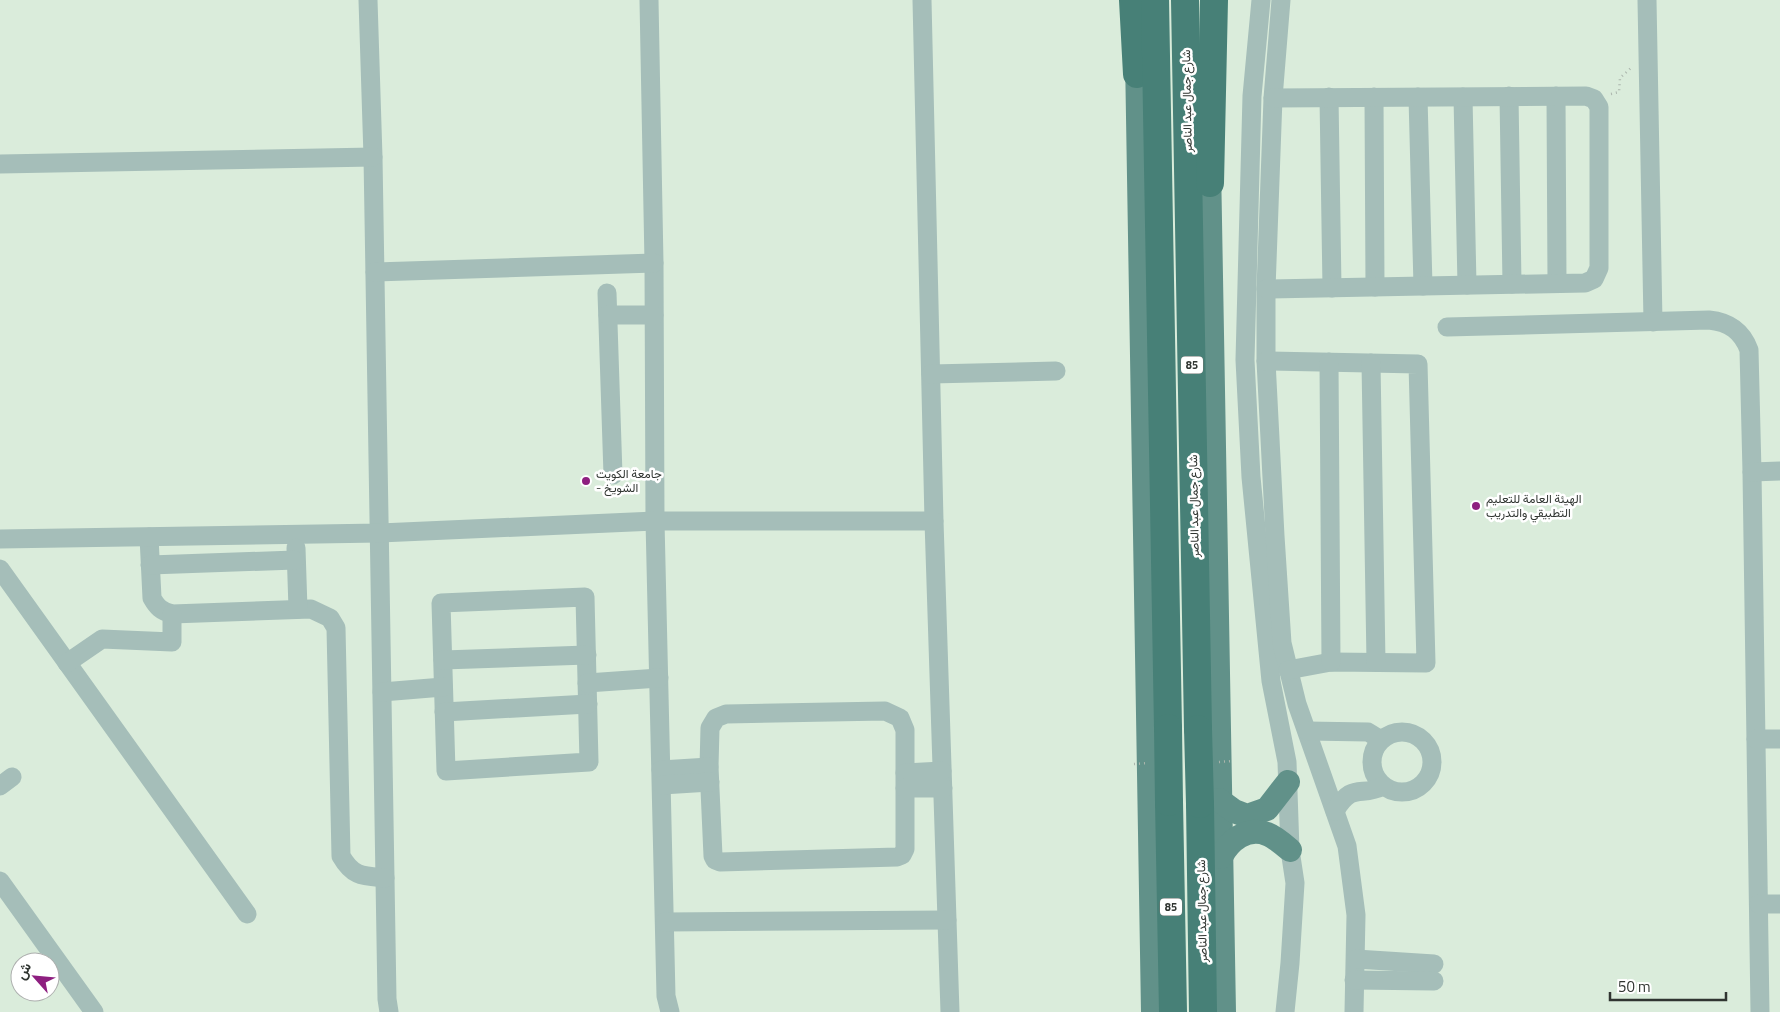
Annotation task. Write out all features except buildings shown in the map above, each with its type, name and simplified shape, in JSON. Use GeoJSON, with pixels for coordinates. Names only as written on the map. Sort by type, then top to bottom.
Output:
{"type":"FeatureCollection","features":[{"type":"Feature","properties":{"kind":"highway"},"geometry":{"type":"LineString","coordinates":[[1134,0],[1137,74]]}},
{"type":"Feature","properties":{"kind":"highway","name":"85"},"geometry":{"type":"LineString","coordinates":[[1155,0],[1173,1012]]}},
{"type":"Feature","properties":{"kind":"highway","name":"شارع جمال عبد الناصر"},"geometry":{"type":"LineString","coordinates":[[1185,0],[1203,1012]]}},
{"type":"Feature","properties":{"kind":"highway"},"geometry":{"type":"LineString","coordinates":[[1210,183],[1214,0]]}},
{"type":"Feature","properties":{"kind":"main road"},"geometry":{"type":"LineString","coordinates":[[1206,0],[1224,1012]]}},
{"type":"Feature","properties":{"kind":"main road"},"geometry":{"type":"LineString","coordinates":[[1137,74],[1153,1012]]}},
{"type":"Feature","properties":{"kind":"main road"},"geometry":{"type":"LineString","coordinates":[[1219,800],[1234,811],[1247,816],[1267,809],[1288,782]]}},
{"type":"Feature","properties":{"kind":"main road"},"geometry":{"type":"LineString","coordinates":[[1221,857],[1232,840],[1251,832],[1269,834],[1290,850]]}},
{"type":"Feature","properties":{"kind":"street"},"geometry":{"type":"LineString","coordinates":[[368,0],[380,533],[386,1008]]}},
{"type":"Feature","properties":{"kind":"street"},"geometry":{"type":"LineString","coordinates":[[649,0],[654,263],[655,521],[666,1007]]}},
{"type":"Feature","properties":{"kind":"street"},"geometry":{"type":"LineString","coordinates":[[922,0],[934,521],[950,1012]]}},
{"type":"Feature","properties":{"kind":"street"},"geometry":{"type":"LineString","coordinates":[[1281,0],[1272,98],[1266,289],[1266,361],[1282,643],[1288,670],[1307,730],[1347,846],[1356,915],[1354,1012]]}},
{"type":"Feature","properties":{"kind":"street"},"geometry":{"type":"LineString","coordinates":[[1647,0],[1653,322]]}},
{"type":"Feature","properties":{"kind":"street"},"geometry":{"type":"LineString","coordinates":[[1279,20],[1260,9],[1252,105],[1245,360],[1251,477],[1271,681],[1287,762],[1290,850],[1295,883],[1285,1012]]}},
{"type":"Feature","properties":{"kind":"street"},"geometry":{"type":"LineString","coordinates":[[1255,69],[1275,71]]}},
{"type":"Feature","properties":{"kind":"street"},"geometry":{"type":"LineString","coordinates":[[1509,96],[1512,284]]}},
{"type":"Feature","properties":{"kind":"street"},"geometry":{"type":"LineString","coordinates":[[1556,96],[1557,283]]}},
{"type":"Feature","properties":{"kind":"street"},"geometry":{"type":"LineString","coordinates":[[1266,289],[1585,283],[1594,279],[1599,268],[1599,107],[1594,99],[1586,96],[1272,98]]}},
{"type":"Feature","properties":{"kind":"street"},"geometry":{"type":"LineString","coordinates":[[1374,97],[1375,287]]}},
{"type":"Feature","properties":{"kind":"street"},"geometry":{"type":"LineString","coordinates":[[1418,97],[1423,286]]}},
{"type":"Feature","properties":{"kind":"street"},"geometry":{"type":"LineString","coordinates":[[1463,97],[1467,285]]}},
{"type":"Feature","properties":{"kind":"street"},"geometry":{"type":"LineString","coordinates":[[1329,98],[1332,288]]}},
{"type":"Feature","properties":{"kind":"street"},"geometry":{"type":"LineString","coordinates":[[0,164],[373,157]]}},
{"type":"Feature","properties":{"kind":"street"},"geometry":{"type":"LineString","coordinates":[[375,272],[654,263]]}},
{"type":"Feature","properties":{"kind":"street"},"geometry":{"type":"LineString","coordinates":[[608,293],[613,476]]}},
{"type":"Feature","properties":{"kind":"street"},"geometry":{"type":"LineString","coordinates":[[608,316],[654,315]]}},
{"type":"Feature","properties":{"kind":"street"},"geometry":{"type":"LineString","coordinates":[[1447,327],[1718,321],[1734,328],[1746,342],[1749,350],[1752,472],[1760,1012]]}},
{"type":"Feature","properties":{"kind":"street"},"geometry":{"type":"LineString","coordinates":[[1266,361],[1418,364],[1426,663],[1331,662],[1288,670]]}},
{"type":"Feature","properties":{"kind":"street"},"geometry":{"type":"LineString","coordinates":[[1328,362],[1331,662]]}},
{"type":"Feature","properties":{"kind":"street"},"geometry":{"type":"LineString","coordinates":[[1371,363],[1376,662]]}},
{"type":"Feature","properties":{"kind":"street"},"geometry":{"type":"LineString","coordinates":[[930,374],[1056,371]]}},
{"type":"Feature","properties":{"kind":"street"},"geometry":{"type":"LineString","coordinates":[[1752,472],[1780,471]]}},
{"type":"Feature","properties":{"kind":"street"},"geometry":{"type":"LineString","coordinates":[[0,539],[380,533],[655,521],[934,521]]}},
{"type":"Feature","properties":{"kind":"street"},"geometry":{"type":"LineString","coordinates":[[297,534],[298,609]]}},
{"type":"Feature","properties":{"kind":"street"},"geometry":{"type":"LineString","coordinates":[[149,537],[152,598],[156,606],[163,612],[172,614],[311,609],[330,618],[336,628],[341,856],[347,868],[358,875],[385,878]]}},
{"type":"Feature","properties":{"kind":"street"},"geometry":{"type":"LineString","coordinates":[[150,564],[296,560]]}},
{"type":"Feature","properties":{"kind":"street"},"geometry":{"type":"LineString","coordinates":[[0,569],[247,914]]}},
{"type":"Feature","properties":{"kind":"street"},"geometry":{"type":"LineString","coordinates":[[585,597],[587,656],[589,762],[446,771],[441,603],[585,597]]}},
{"type":"Feature","properties":{"kind":"street"},"geometry":{"type":"LineString","coordinates":[[67,663],[102,639],[172,642],[172,614]]}},
{"type":"Feature","properties":{"kind":"street"},"geometry":{"type":"LineString","coordinates":[[443,660],[587,656]]}},
{"type":"Feature","properties":{"kind":"street"},"geometry":{"type":"LineString","coordinates":[[587,683],[659,678]]}},
{"type":"Feature","properties":{"kind":"street"},"geometry":{"type":"LineString","coordinates":[[382,692],[444,687]]}},
{"type":"Feature","properties":{"kind":"street"},"geometry":{"type":"LineString","coordinates":[[444,712],[588,704]]}},
{"type":"Feature","properties":{"kind":"street"},"geometry":{"type":"LineString","coordinates":[[885,710],[900,718],[905,730],[905,781],[905,849],[902,855],[897,857],[720,862],[713,856],[709,775],[710,728],[716,718],[726,714],[885,710]]}},
{"type":"Feature","properties":{"kind":"street"},"geometry":{"type":"LineString","coordinates":[[1307,730],[1368,732],[1381,740]]}},
{"type":"Feature","properties":{"kind":"street"},"geometry":{"type":"LineString","coordinates":[[1397,732],[1414,734],[1421,738],[1431,752],[1432,770],[1428,778],[1416,790],[1399,793],[1383,786],[1377,780],[1372,764],[1376,747],[1381,740],[1397,732]]}},
{"type":"Feature","properties":{"kind":"street"},"geometry":{"type":"LineString","coordinates":[[1756,739],[1780,739]]}},
{"type":"Feature","properties":{"kind":"street"},"geometry":{"type":"LineString","coordinates":[[662,777],[709,775]]}},
{"type":"Feature","properties":{"kind":"street"},"geometry":{"type":"LineString","coordinates":[[905,781],[943,779]]}},
{"type":"Feature","properties":{"kind":"street"},"geometry":{"type":"LineString","coordinates":[[1336,810],[1340,802],[1348,794],[1358,790],[1376,790],[1383,786]]}},
{"type":"Feature","properties":{"kind":"street"},"geometry":{"type":"LineString","coordinates":[[0,881],[94,1012]]}},
{"type":"Feature","properties":{"kind":"street"},"geometry":{"type":"LineString","coordinates":[[1759,904],[1780,904]]}},
{"type":"Feature","properties":{"kind":"street"},"geometry":{"type":"LineString","coordinates":[[665,922],[947,920]]}},
{"type":"Feature","properties":{"kind":"street"},"geometry":{"type":"LineString","coordinates":[[1354,980],[1434,972],[1356,958]]}},
{"type":"Feature","properties":{"kind":"path"},"geometry":{"type":"LineString","coordinates":[[1594,99],[1619,92],[1620,78],[1648,54]]}},
{"type":"Feature","properties":{"kind":"shaded area","name":"جامعة الكويت - الشويخ"},"geometry":{"type":"Polygon","coordinates":[[[0,0],[1780,0],[1780,1012],[0,1012],[0,0]]]}},
{"type":"Feature","properties":{"kind":"place","name":"جامعة الكويت - الشويخ"},"geometry":{"type":"Point","coordinates":[586,481]}},
{"type":"Feature","properties":{"kind":"place","name":"الهيئة العامة للتعليم التطبيقي والتدريب"},"geometry":{"type":"Point","coordinates":[1476,506]}}]}
